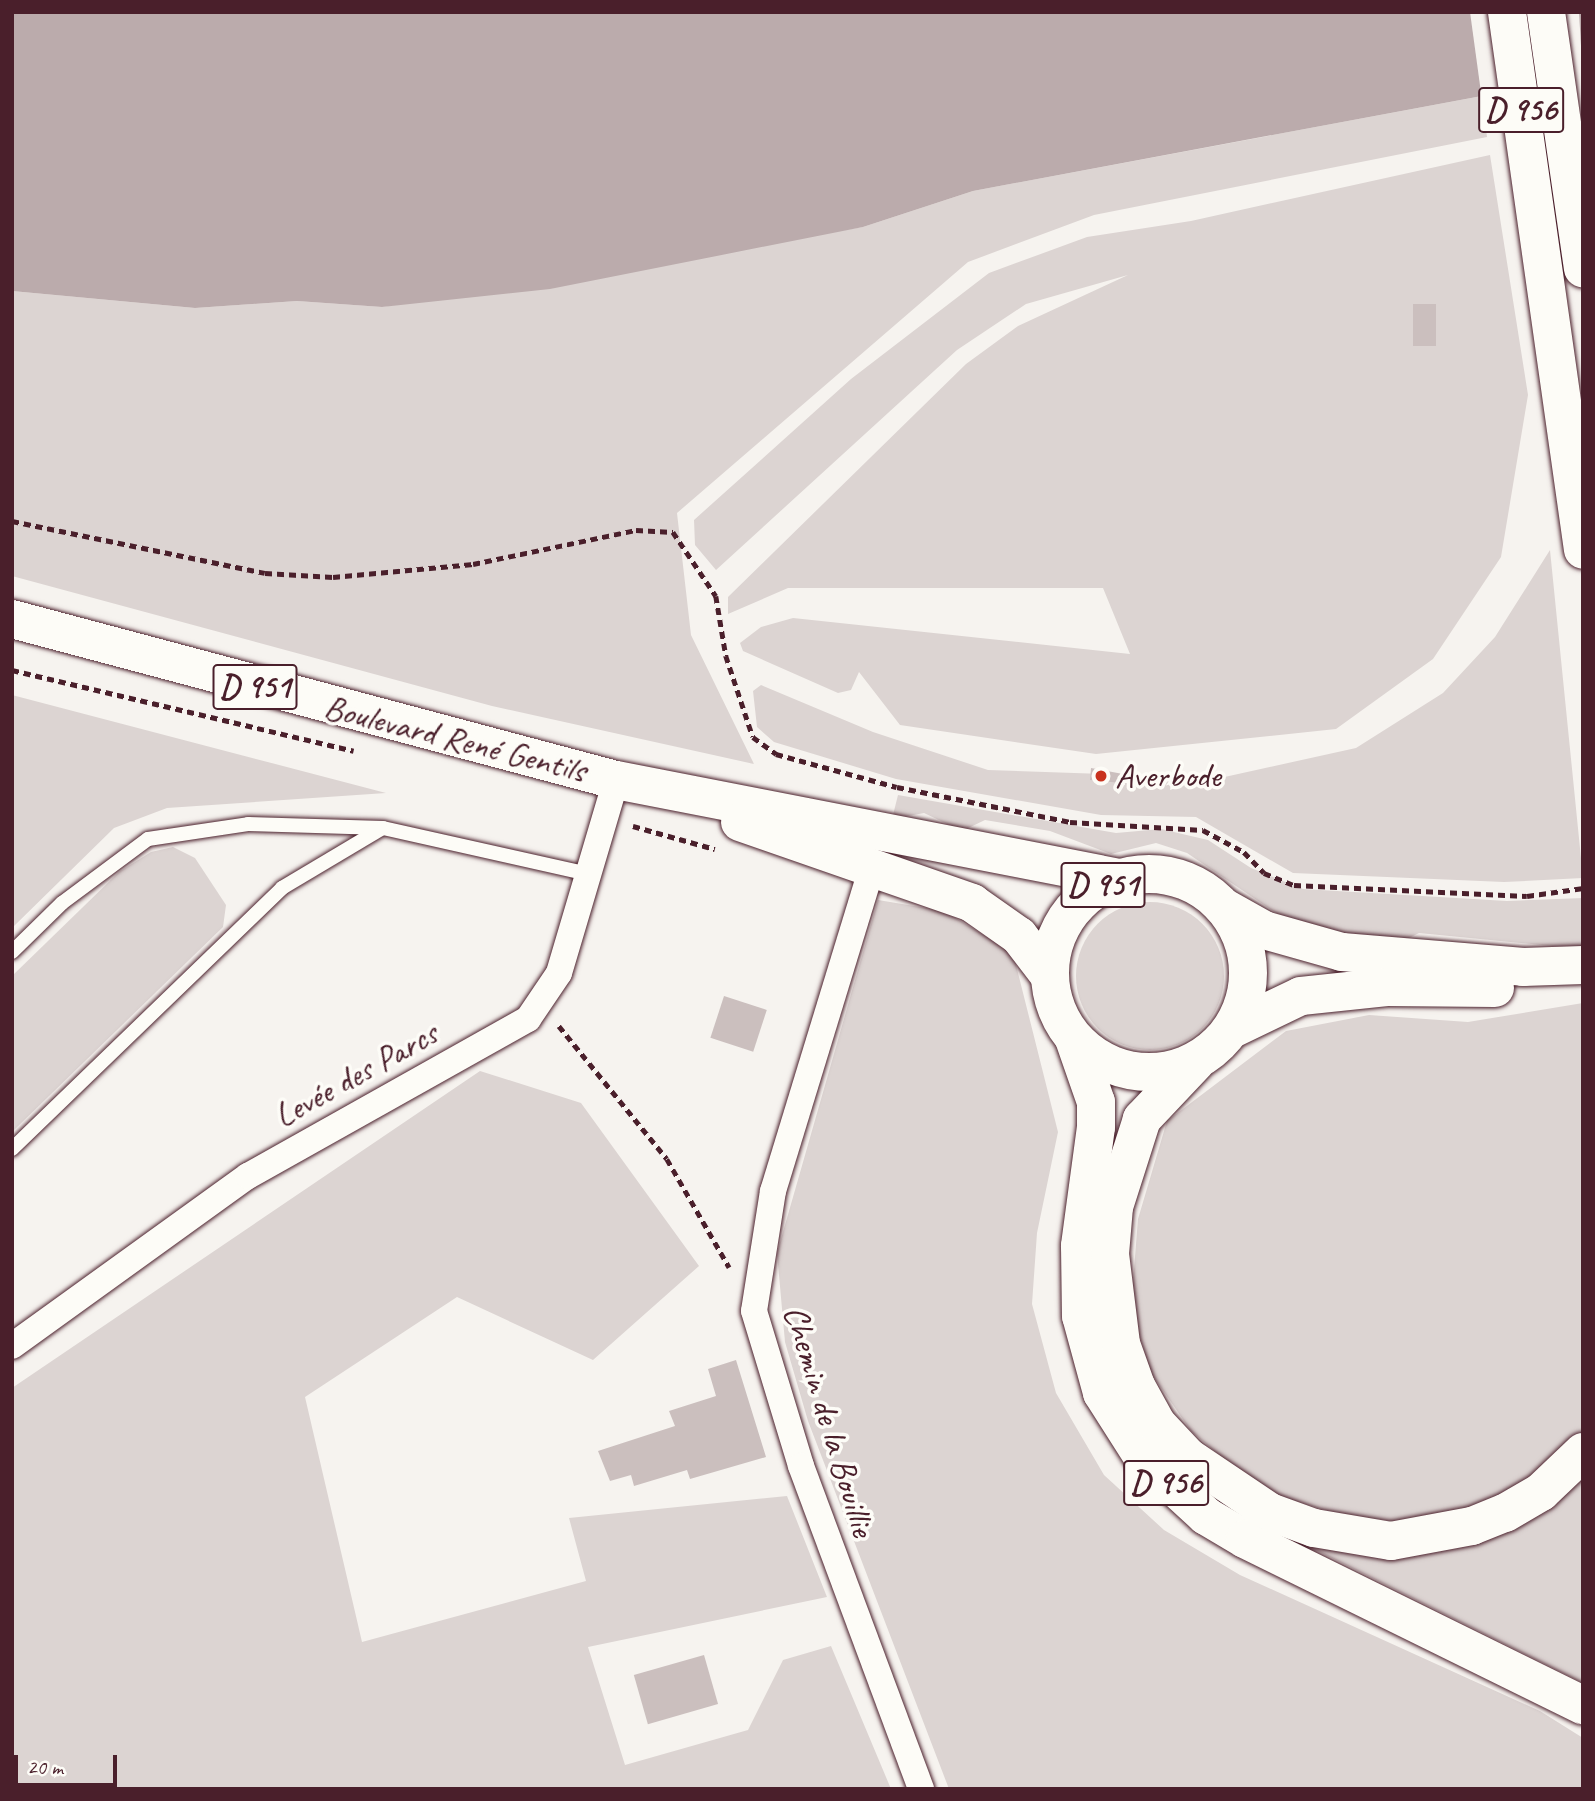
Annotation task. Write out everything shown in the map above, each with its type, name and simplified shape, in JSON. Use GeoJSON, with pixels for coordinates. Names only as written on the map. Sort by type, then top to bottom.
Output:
{"type":"FeatureCollection","features":[{"type":"Feature","properties":{"kind":"main road","name":"D 956"},"geometry":{"type":"LineString","coordinates":[[1507,12],[1583,550]]}},
{"type":"Feature","properties":{"kind":"main road","name":"D 956"},"geometry":{"type":"LineString","coordinates":[[1546,12],[1583,268]]}},
{"type":"Feature","properties":{"kind":"main road","name":"Boulevard René Gentils"},"geometry":{"type":"LineString","coordinates":[[12,619],[616,780],[873,864],[941,888],[999,919],[1049,975]]}},
{"type":"Feature","properties":{"kind":"main road","name":"Boulevard René Gentils"},"geometry":{"type":"LineString","coordinates":[[616,780],[1119,878]]}},
{"type":"Feature","properties":{"kind":"main road","name":"D 951"},"geometry":{"type":"LineString","coordinates":[[1583,965],[1523,967],[1342,952],[1264,930],[1176,877],[1119,878],[1068,915],[1049,975],[1056,1009],[1074,1039],[1100,1060],[1130,1072],[1164,1072],[1196,1062],[1232,1029],[1301,996],[1336,991],[1583,986]]}},
{"type":"Feature","properties":{"kind":"main road"},"geometry":{"type":"LineString","coordinates":[[1224,908],[1249,967],[1232,1029]]}},
{"type":"Feature","properties":{"kind":"main road","name":"D 956"},"geometry":{"type":"LineString","coordinates":[[1074,1039],[1096,1102],[1096,1127],[1080,1245],[1081,1315],[1102,1393],[1143,1459],[1206,1516],[1245,1539],[1583,1705]]}},
{"type":"Feature","properties":{"kind":"main road","name":"D 956"},"geometry":{"type":"LineString","coordinates":[[1196,1062],[1142,1119],[1114,1207],[1110,1254],[1121,1344],[1136,1385],[1157,1424],[1188,1457],[1270,1512],[1314,1528],[1391,1541],[1472,1526],[1505,1513],[1541,1492],[1583,1452]]}},
{"type":"Feature","properties":{"kind":"street"},"geometry":{"type":"LineString","coordinates":[[543,1006],[559,973],[616,780]]}},
{"type":"Feature","properties":{"kind":"street","name":"Chemin de la Bouillie"},"geometry":{"type":"LineString","coordinates":[[873,864],[774,1191],[754,1311],[801,1466],[921,1789]]}},
{"type":"Feature","properties":{"kind":"street","name":"Levée des Parcs"},"geometry":{"type":"LineString","coordinates":[[12,1346],[247,1176],[543,1006]]}},
{"type":"Feature","properties":{"kind":"lane"},"geometry":{"type":"LineString","coordinates":[[12,952],[62,902],[148,839],[248,824],[383,828],[587,874]]}},
{"type":"Feature","properties":{"kind":"lane"},"geometry":{"type":"LineString","coordinates":[[12,1149],[282,888],[383,828]]}},
{"type":"Feature","properties":{"kind":"path"},"geometry":{"type":"LineString","coordinates":[[12,521],[265,573],[333,577],[473,564],[636,530],[673,532],[716,596],[726,656],[753,737],[810,766],[1070,822],[1203,830],[1244,852],[1264,873],[1294,885],[1527,896],[1583,888]]}},
{"type":"Feature","properties":{"kind":"path"},"geometry":{"type":"LineString","coordinates":[[12,670],[359,752]]}},
{"type":"Feature","properties":{"kind":"path"},"geometry":{"type":"LineString","coordinates":[[604,817],[721,850]]}},
{"type":"Feature","properties":{"kind":"path"},"geometry":{"type":"LineString","coordinates":[[543,1006],[667,1160],[754,1311]]}},
{"type":"Feature","properties":{"kind":"shaded area"},"geometry":{"type":"Polygon","coordinates":[[[12,12],[1583,12],[1583,77],[973,191],[863,227],[550,289],[382,307],[297,301],[195,308],[12,291],[12,12]]]}},
{"type":"Feature","properties":{"kind":"shaded area"},"geometry":{"type":"Polygon","coordinates":[[[1482,96],[1487,137],[1094,215],[968,262],[677,513],[691,635],[754,764],[492,706],[12,576],[12,291],[195,308],[297,301],[382,307],[863,227],[973,191],[1482,96]]]}},
{"type":"Feature","properties":{"kind":"shaded area"},"geometry":{"type":"Polygon","coordinates":[[[1490,155],[1528,395],[1501,557],[1433,659],[1336,729],[1096,754],[900,725],[859,672],[851,690],[838,693],[743,651],[740,643],[761,627],[793,618],[1130,654],[1103,588],[788,588],[728,614],[728,597],[966,364],[1018,326],[1128,275],[1026,304],[957,350],[716,570],[695,545],[694,520],[851,379],[989,273],[1087,237],[1191,221],[1490,155]]]}},
{"type":"Feature","properties":{"kind":"shaded area"},"geometry":{"type":"Polygon","coordinates":[[[1550,550],[1583,878],[1504,882],[1293,873],[1196,817],[1101,815],[896,779],[774,742],[757,727],[753,691],[761,685],[873,732],[988,770],[1220,778],[1356,748],[1443,693],[1495,637],[1550,550]]]}},
{"type":"Feature","properties":{"kind":"shaded area"},"geometry":{"type":"Polygon","coordinates":[[[12,695],[386,793],[167,808],[114,828],[12,928],[12,695]]]}},
{"type":"Feature","properties":{"kind":"shaded area"},"geometry":{"type":"Polygon","coordinates":[[[898,795],[1116,833],[1161,829],[1208,840],[1251,868],[1303,889],[1507,901],[1583,898],[1583,949],[1419,933],[1403,941],[1297,927],[1187,853],[1156,843],[1111,854],[1050,831],[985,820],[962,831],[924,813],[892,819],[898,795]]]}},
{"type":"Feature","properties":{"kind":"shaded area"},"geometry":{"type":"Polygon","coordinates":[[[173,847],[195,858],[226,905],[223,927],[12,1132],[12,976],[119,872],[151,852],[173,847]]]}},
{"type":"Feature","properties":{"kind":"shaded area"},"geometry":{"type":"Polygon","coordinates":[[[878,900],[944,911],[1013,953],[1058,1132],[1037,1233],[1032,1304],[1056,1393],[1104,1475],[1164,1530],[1240,1575],[1540,1711],[1583,1738],[1583,1789],[949,1789],[808,1421],[785,1342],[777,1253],[878,900]]]}},
{"type":"Feature","properties":{"kind":"shaded area"},"geometry":{"type":"Polygon","coordinates":[[[1150,902],[1178,908],[1202,924],[1218,948],[1224,976],[1218,1004],[1202,1028],[1178,1044],[1150,1050],[1122,1044],[1098,1028],[1082,1004],[1076,976],[1082,948],[1098,924],[1122,908],[1150,902]]]}},
{"type":"Feature","properties":{"kind":"shaded area"},"geometry":{"type":"Polygon","coordinates":[[[1583,1003],[1583,1435],[1527,1481],[1467,1512],[1401,1522],[1339,1514],[1262,1491],[1191,1431],[1151,1373],[1131,1308],[1138,1219],[1167,1121],[1286,1031],[1369,1015],[1468,1022],[1583,1003]]]}},
{"type":"Feature","properties":{"kind":"shaded area"},"geometry":{"type":"Polygon","coordinates":[[[480,1071],[581,1103],[699,1266],[593,1360],[457,1297],[305,1397],[362,1642],[586,1581],[569,1518],[787,1496],[827,1597],[588,1647],[625,1765],[748,1730],[783,1660],[831,1646],[891,1789],[12,1789],[12,1388],[480,1071]]]}},
{"type":"Feature","properties":{"kind":"shaded area"},"geometry":{"type":"Polygon","coordinates":[[[1583,1473],[1583,1683],[1302,1543],[1390,1553],[1583,1473]]]}},
{"type":"Feature","properties":{"kind":"pier"},"geometry":{"type":"Polygon","coordinates":[[[1470,12],[1579,12],[1583,80],[1482,100],[1470,12]]]}},
{"type":"Feature","properties":{"kind":"building"},"geometry":{"type":"Polygon","coordinates":[[[1413,304],[1436,304],[1436,346],[1413,346],[1413,304]]]}},
{"type":"Feature","properties":{"kind":"building","name":"Averbode"},"geometry":{"type":"Polygon","coordinates":[[[1091,768],[1123,774],[1122,783],[1090,780],[1091,768]]]}},
{"type":"Feature","properties":{"kind":"building"},"geometry":{"type":"Polygon","coordinates":[[[724,996],[767,1010],[753,1052],[710,1038],[724,996]]]}},
{"type":"Feature","properties":{"kind":"building"},"geometry":{"type":"Polygon","coordinates":[[[736,1360],[766,1457],[690,1479],[687,1470],[634,1486],[631,1475],[610,1481],[598,1451],[675,1426],[669,1411],[716,1396],[708,1369],[736,1360]]]}},
{"type":"Feature","properties":{"kind":"building"},"geometry":{"type":"Polygon","coordinates":[[[704,1655],[718,1704],[648,1724],[634,1675],[704,1655]]]}},
{"type":"Feature","properties":{"kind":"place","name":"Averbode"},"geometry":{"type":"Point","coordinates":[1101,776]}}]}
